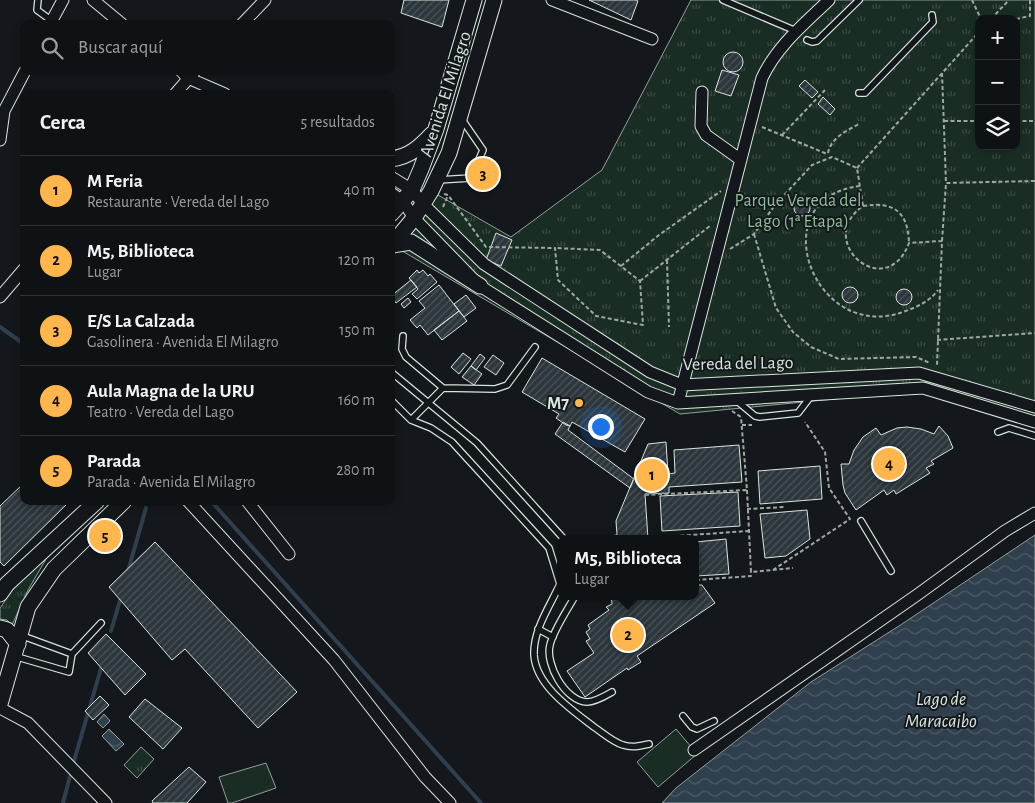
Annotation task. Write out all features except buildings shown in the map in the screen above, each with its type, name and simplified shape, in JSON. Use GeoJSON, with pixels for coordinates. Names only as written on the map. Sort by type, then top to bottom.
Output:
{"type":"FeatureCollection","features":[{"type":"Feature","properties":{"kind":"main road","name":"Avenida El Milagro"},"geometry":{"type":"LineString","coordinates":[[395,207],[436,129],[474,0]]}},
{"type":"Feature","properties":{"kind":"main road","name":"Avenida El Milagro"},"geometry":{"type":"LineString","coordinates":[[395,241],[423,204],[449,153],[494,0]]}},
{"type":"Feature","properties":{"kind":"main road"},"geometry":{"type":"LineString","coordinates":[[395,159],[402,158],[418,149],[436,129]]}},
{"type":"Feature","properties":{"kind":"main road"},"geometry":{"type":"LineString","coordinates":[[395,245],[411,242],[480,286]]}},
{"type":"Feature","properties":{"kind":"main road"},"geometry":{"type":"LineString","coordinates":[[3,588],[93,505]]}},
{"type":"Feature","properties":{"kind":"main road"},"geometry":{"type":"LineString","coordinates":[[0,704],[28,607],[54,569],[120,505]]}},
{"type":"Feature","properties":{"kind":"main road"},"geometry":{"type":"LineString","coordinates":[[0,628],[7,630],[17,645]]}},
{"type":"Feature","properties":{"kind":"street"},"geometry":{"type":"LineString","coordinates":[[52,20],[63,0]]}},
{"type":"Feature","properties":{"kind":"street"},"geometry":{"type":"LineString","coordinates":[[93,0],[117,20]]}},
{"type":"Feature","properties":{"kind":"street"},"geometry":{"type":"LineString","coordinates":[[246,20],[265,0]]}},
{"type":"Feature","properties":{"kind":"street"},"geometry":{"type":"LineString","coordinates":[[552,0],[652,39]]}},
{"type":"Feature","properties":{"kind":"street"},"geometry":{"type":"LineString","coordinates":[[678,403],[762,78],[770,61],[796,31],[829,0]]}},
{"type":"Feature","properties":{"kind":"street"},"geometry":{"type":"LineString","coordinates":[[0,140],[2,109],[23,75]]}},
{"type":"Feature","properties":{"kind":"street"},"geometry":{"type":"LineString","coordinates":[[177,90],[187,75]]}},
{"type":"Feature","properties":{"kind":"street"},"geometry":{"type":"LineString","coordinates":[[192,75],[218,90]]}},
{"type":"Feature","properties":{"kind":"street"},"geometry":{"type":"LineString","coordinates":[[702,92],[701,126],[703,130],[706,135],[741,160]]}},
{"type":"Feature","properties":{"kind":"street"},"geometry":{"type":"LineString","coordinates":[[395,184],[402,195]]}},
{"type":"Feature","properties":{"kind":"street","name":"Vereda del Lago"},"geometry":{"type":"LineString","coordinates":[[402,195],[423,204],[484,264],[650,372],[682,385],[919,373],[1035,407]]}},
{"type":"Feature","properties":{"kind":"street","name":"Vereda del Lago"},"geometry":{"type":"LineString","coordinates":[[402,195],[414,218],[480,286],[648,392],[678,403],[923,388],[1035,422]]}},
{"type":"Feature","properties":{"kind":"street"},"geometry":{"type":"LineString","coordinates":[[0,297],[20,274]]}},
{"type":"Feature","properties":{"kind":"street"},"geometry":{"type":"LineString","coordinates":[[192,505],[334,660],[425,777],[450,803]]}},
{"type":"Feature","properties":{"kind":"street"},"geometry":{"type":"LineString","coordinates":[[250,505],[289,554]]}},
{"type":"Feature","properties":{"kind":"street"},"geometry":{"type":"LineString","coordinates":[[694,750],[917,595],[1005,530],[1035,513]]}},
{"type":"Feature","properties":{"kind":"street"},"geometry":{"type":"LineString","coordinates":[[0,708],[28,723],[106,803]]}},
{"type":"Feature","properties":{"kind":"lane"},"geometry":{"type":"LineString","coordinates":[[38,0],[37,10],[49,20]]}},
{"type":"Feature","properties":{"kind":"lane"},"geometry":{"type":"LineString","coordinates":[[723,0],[796,31]]}},
{"type":"Feature","properties":{"kind":"lane"},"geometry":{"type":"LineString","coordinates":[[807,40],[812,42],[817,40],[859,0]]}},
{"type":"Feature","properties":{"kind":"lane"},"geometry":{"type":"LineString","coordinates":[[859,93],[865,93],[932,22],[932,15]]}},
{"type":"Feature","properties":{"kind":"lane"},"geometry":{"type":"LineString","coordinates":[[436,180],[471,178],[483,153],[481,146],[460,117]]}},
{"type":"Feature","properties":{"kind":"lane"},"geometry":{"type":"LineString","coordinates":[[403,336],[402,350],[406,357],[443,388],[494,389],[507,385],[535,347]]}},
{"type":"Feature","properties":{"kind":"lane"},"geometry":{"type":"LineString","coordinates":[[395,375],[477,444],[560,535]]}},
{"type":"Feature","properties":{"kind":"lane"},"geometry":{"type":"LineString","coordinates":[[411,420],[443,388]]}},
{"type":"Feature","properties":{"kind":"lane"},"geometry":{"type":"LineString","coordinates":[[735,400],[755,416],[760,417],[798,413],[812,394]]}},
{"type":"Feature","properties":{"kind":"lane"},"geometry":{"type":"LineString","coordinates":[[395,404],[411,420],[431,428],[452,442],[549,548],[557,574]]}},
{"type":"Feature","properties":{"kind":"lane"},"geometry":{"type":"LineString","coordinates":[[998,432],[1009,428],[1035,436]]}},
{"type":"Feature","properties":{"kind":"lane"},"geometry":{"type":"LineString","coordinates":[[861,521],[891,571]]}},
{"type":"Feature","properties":{"kind":"lane"},"geometry":{"type":"LineString","coordinates":[[557,590],[538,629],[534,646],[539,674],[564,705],[607,736],[622,745],[635,747],[649,744]]}},
{"type":"Feature","properties":{"kind":"lane"},"geometry":{"type":"LineString","coordinates":[[573,600],[550,644],[551,666],[558,680],[570,695],[586,702],[612,692]]}},
{"type":"Feature","properties":{"kind":"lane"},"geometry":{"type":"LineString","coordinates":[[17,645],[69,672],[72,654],[101,623]]}},
{"type":"Feature","properties":{"kind":"lane"},"geometry":{"type":"LineString","coordinates":[[538,629],[554,637]]}},
{"type":"Feature","properties":{"kind":"lane"},"geometry":{"type":"LineString","coordinates":[[17,645],[72,654]]}},
{"type":"Feature","properties":{"kind":"lane"},"geometry":{"type":"LineString","coordinates":[[683,716],[692,727],[697,729],[714,721]]}},
{"type":"Feature","properties":{"kind":"path"},"geometry":{"type":"LineString","coordinates":[[972,0],[978,15]]}},
{"type":"Feature","properties":{"kind":"path"},"geometry":{"type":"LineString","coordinates":[[995,15],[1009,0]]}},
{"type":"Feature","properties":{"kind":"path"},"geometry":{"type":"LineString","coordinates":[[1030,0],[1030,16]]}},
{"type":"Feature","properties":{"kind":"path"},"geometry":{"type":"LineString","coordinates":[[1020,18],[1035,16]]}},
{"type":"Feature","properties":{"kind":"path"},"geometry":{"type":"LineString","coordinates":[[857,168],[975,36]]}},
{"type":"Feature","properties":{"kind":"path"},"geometry":{"type":"LineString","coordinates":[[754,234],[776,308],[793,332],[811,348],[839,359],[869,360],[916,357],[936,366],[946,182],[942,73]]}},
{"type":"Feature","properties":{"kind":"path"},"geometry":{"type":"LineString","coordinates":[[782,135],[825,90]]}},
{"type":"Feature","properties":{"kind":"path"},"geometry":{"type":"LineString","coordinates":[[944,121],[975,121]]}},
{"type":"Feature","properties":{"kind":"path"},"geometry":{"type":"LineString","coordinates":[[1020,121],[1035,121]]}},
{"type":"Feature","properties":{"kind":"path"},"geometry":{"type":"LineString","coordinates":[[826,159],[829,145],[847,130],[859,124]]}},
{"type":"Feature","properties":{"kind":"path"},"geometry":{"type":"LineString","coordinates":[[760,126],[827,154]]}},
{"type":"Feature","properties":{"kind":"path"},"geometry":{"type":"LineString","coordinates":[[726,251],[754,234],[775,205],[812,165],[832,157],[857,168]]}},
{"type":"Feature","properties":{"kind":"path"},"geometry":{"type":"LineString","coordinates":[[857,168],[863,206]]}},
{"type":"Feature","properties":{"kind":"path"},"geometry":{"type":"LineString","coordinates":[[946,182],[1035,181]]}},
{"type":"Feature","properties":{"kind":"path"},"geometry":{"type":"LineString","coordinates":[[860,186],[832,194],[817,206],[811,215],[806,248],[811,270],[821,286],[838,304],[850,311],[874,317],[886,317],[920,306],[932,298],[940,289]]}},
{"type":"Feature","properties":{"kind":"path"},"geometry":{"type":"LineString","coordinates":[[621,266],[725,188]]}},
{"type":"Feature","properties":{"kind":"path"},"geometry":{"type":"LineString","coordinates":[[448,196],[486,247],[555,248],[600,250],[640,281],[643,324],[596,316],[558,280],[555,248]]}},
{"type":"Feature","properties":{"kind":"path"},"geometry":{"type":"LineString","coordinates":[[873,204],[886,205],[899,212],[907,224],[909,244],[904,256],[895,264],[882,268],[870,268],[858,262],[850,252],[846,240],[847,226],[851,217],[863,206],[873,204]]}},
{"type":"Feature","properties":{"kind":"path"},"geometry":{"type":"LineString","coordinates":[[640,281],[716,221]]}},
{"type":"Feature","properties":{"kind":"path"},"geometry":{"type":"LineString","coordinates":[[909,244],[942,242]]}},
{"type":"Feature","properties":{"kind":"path"},"geometry":{"type":"LineString","coordinates":[[666,260],[668,327]]}},
{"type":"Feature","properties":{"kind":"path"},"geometry":{"type":"LineString","coordinates":[[938,340],[1035,333]]}},
{"type":"Feature","properties":{"kind":"path"},"geometry":{"type":"LineString","coordinates":[[699,580],[751,576],[741,417]]}},
{"type":"Feature","properties":{"kind":"path"},"geometry":{"type":"LineString","coordinates":[[773,570],[850,519],[829,488],[825,452],[805,422]]}},
{"type":"Feature","properties":{"kind":"path"},"geometry":{"type":"LineString","coordinates":[[742,425],[755,425]]}},
{"type":"Feature","properties":{"kind":"path"},"geometry":{"type":"LineString","coordinates":[[645,496],[746,490]]}},
{"type":"Feature","properties":{"kind":"path"},"geometry":{"type":"LineString","coordinates":[[747,509],[785,507]]}},
{"type":"Feature","properties":{"kind":"path"},"geometry":{"type":"LineString","coordinates":[[691,535],[748,531]]}},
{"type":"Feature","properties":{"kind":"path"},"geometry":{"type":"LineString","coordinates":[[751,572],[793,568]]}},
{"type":"Feature","properties":{"kind":"green space","name":"Parque Vereda del Lago (1ª Etapa)"},"geometry":{"type":"Polygon","coordinates":[[[691,0],[1035,0],[1035,427],[917,391],[680,414],[395,247],[395,241],[431,191],[511,237],[602,170],[691,0]]]}},
{"type":"Feature","properties":{"kind":"green space"},"geometry":{"type":"Polygon","coordinates":[[[49,554],[28,590],[12,625],[7,620],[0,619],[0,608],[14,588],[49,554]]]}},
{"type":"Feature","properties":{"kind":"green space"},"geometry":{"type":"Polygon","coordinates":[[[676,729],[697,754],[658,787],[637,762],[676,729]]]}},
{"type":"Feature","properties":{"kind":"green space"},"geometry":{"type":"Polygon","coordinates":[[[141,747],[154,759],[137,778],[124,765],[141,747]]]}},
{"type":"Feature","properties":{"kind":"green space"},"geometry":{"type":"Polygon","coordinates":[[[266,763],[276,788],[228,803],[219,777],[266,763]]]}},
{"type":"Feature","properties":{"kind":"water","name":"Lago de Maracaibo"},"geometry":{"type":"Polygon","coordinates":[[[1035,535],[1035,803],[662,803],[676,788],[811,682],[1035,535]]]}},
{"type":"Feature","properties":{"kind":"water"},"geometry":{"type":"Polygon","coordinates":[[[104,714],[110,721],[103,728],[97,722],[104,714]]]}},
{"type":"Feature","properties":{"kind":"water"},"geometry":{"type":"Polygon","coordinates":[[[109,729],[124,744],[116,751],[102,736],[109,729]]]}},
{"type":"Feature","properties":{"kind":"waterway"},"geometry":{"type":"LineString","coordinates":[[0,327],[20,341]]}},
{"type":"Feature","properties":{"kind":"waterway"},"geometry":{"type":"LineString","coordinates":[[215,505],[481,803]]}},
{"type":"Feature","properties":{"kind":"waterway"},"geometry":{"type":"LineString","coordinates":[[128,571],[146,508]]}},
{"type":"Feature","properties":{"kind":"waterway"},"geometry":{"type":"LineString","coordinates":[[111,631],[121,597]]}},
{"type":"Feature","properties":{"kind":"waterway"},"geometry":{"type":"LineString","coordinates":[[74,761],[102,665]]}},
{"type":"Feature","properties":{"kind":"waterway"},"geometry":{"type":"LineString","coordinates":[[63,803],[70,776]]}},
{"type":"Feature","properties":{"kind":"place","name":"E/S La Calzada"},"geometry":{"type":"Point","coordinates":[483,174]}},
{"type":"Feature","properties":{"kind":"place","name":"M7"},"geometry":{"type":"Point","coordinates":[579,403]}},
{"type":"Feature","properties":{"kind":"place","name":"Aula Magna de la URU"},"geometry":{"type":"Point","coordinates":[889,464]}},
{"type":"Feature","properties":{"kind":"place","name":"M Feria"},"geometry":{"type":"Point","coordinates":[652,475]}},
{"type":"Feature","properties":{"kind":"place","name":"Parada"},"geometry":{"type":"Point","coordinates":[105,536]}},
{"type":"Feature","properties":{"kind":"place","name":"M5, Biblioteca"},"geometry":{"type":"Point","coordinates":[628,635]}}]}
